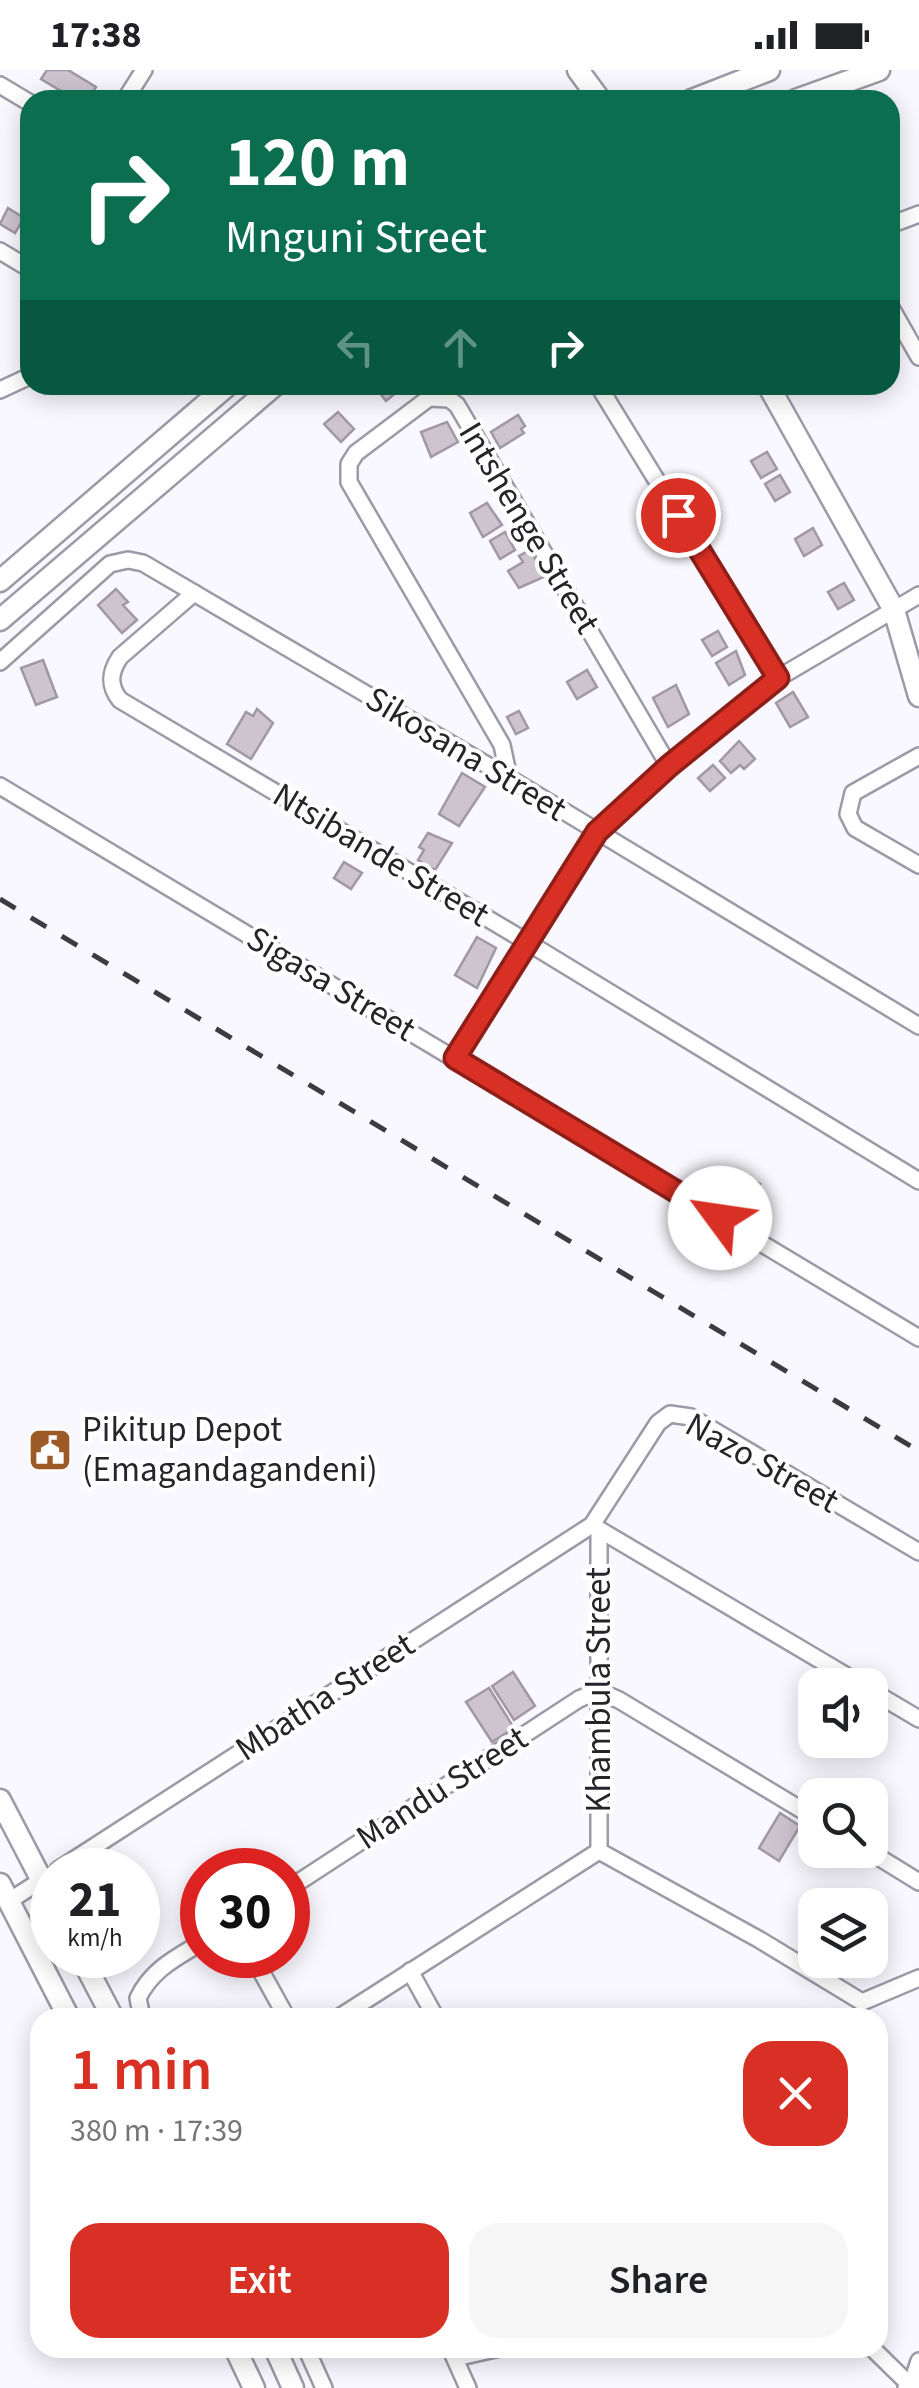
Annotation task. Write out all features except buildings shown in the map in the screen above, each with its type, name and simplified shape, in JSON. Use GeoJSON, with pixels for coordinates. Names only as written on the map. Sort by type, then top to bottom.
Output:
{"type":"FeatureCollection","features":[{"type":"Feature","properties":{"kind":"main road"},"geometry":{"type":"LineString","coordinates":[[718,90],[769,70]]}},
{"type":"Feature","properties":{"kind":"main road"},"geometry":{"type":"LineString","coordinates":[[824,90],[880,70]]}},
{"type":"Feature","properties":{"kind":"main road"},"geometry":{"type":"LineString","coordinates":[[0,581],[216,395]]}},
{"type":"Feature","properties":{"kind":"main road"},"geometry":{"type":"LineString","coordinates":[[0,620],[263,395]]}},
{"type":"Feature","properties":{"kind":"main road"},"geometry":{"type":"LineString","coordinates":[[774,395],[894,610],[919,696]]}},
{"type":"Feature","properties":{"kind":"main road"},"geometry":{"type":"LineString","coordinates":[[0,1800],[33,1848]]}},
{"type":"Feature","properties":{"kind":"main road"},"geometry":{"type":"LineString","coordinates":[[4,1892],[64,2008]]}},
{"type":"Feature","properties":{"kind":"main road"},"geometry":{"type":"LineString","coordinates":[[92,1978],[109,2008]]}},
{"type":"Feature","properties":{"kind":"main road"},"geometry":{"type":"LineString","coordinates":[[240,2358],[254,2388]]}},
{"type":"Feature","properties":{"kind":"main road"},"geometry":{"type":"LineString","coordinates":[[280,2358],[293,2388]]}},
{"type":"Feature","properties":{"kind":"street"},"geometry":{"type":"LineString","coordinates":[[900,324],[919,358]]}},
{"type":"Feature","properties":{"kind":"street"},"geometry":{"type":"LineString","coordinates":[[604,395],[778,678]]}},
{"type":"Feature","properties":{"kind":"street","name":"Intshenge Street"},"geometry":{"type":"LineString","coordinates":[[509,778],[506,756],[497,735],[349,482],[348,464],[356,453],[428,398],[449,398],[457,406],[669,766]]}},
{"type":"Feature","properties":{"kind":"street","name":"Sikosana Street"},"geometry":{"type":"LineString","coordinates":[[0,662],[110,564],[128,560],[142,563],[509,778],[919,1026]]}},
{"type":"Feature","properties":{"kind":"street","name":"Ntsibande Street"},"geometry":{"type":"LineString","coordinates":[[194,594],[120,657],[111,680],[120,700],[919,1181]]}},
{"type":"Feature","properties":{"kind":"street"},"geometry":{"type":"LineString","coordinates":[[455,1058],[597,832],[669,766],[778,678],[919,595]]}},
{"type":"Feature","properties":{"kind":"street"},"geometry":{"type":"LineString","coordinates":[[919,756],[854,793],[848,806],[855,828],[919,865]]}},
{"type":"Feature","properties":{"kind":"street","name":"Sigasa Street"},"geometry":{"type":"LineString","coordinates":[[0,786],[919,1338]]}},
{"type":"Feature","properties":{"kind":"street","name":"Nazo Street"},"geometry":{"type":"LineString","coordinates":[[596,1527],[661,1419],[679,1414],[707,1426],[919,1552]]}},
{"type":"Feature","properties":{"kind":"street"},"geometry":{"type":"LineString","coordinates":[[596,1527],[833,1668]]}},
{"type":"Feature","properties":{"kind":"street","name":"Khambula Street"},"geometry":{"type":"LineString","coordinates":[[596,1527],[599,1851]]}},
{"type":"Feature","properties":{"kind":"street","name":"Mbatha Street"},"geometry":{"type":"LineString","coordinates":[[92,1848],[596,1527]]}},
{"type":"Feature","properties":{"kind":"street"},"geometry":{"type":"LineString","coordinates":[[598,1691],[620,1700],[798,1808]]}},
{"type":"Feature","properties":{"kind":"street","name":"Mandu Street"},"geometry":{"type":"LineString","coordinates":[[310,1875],[598,1691]]}},
{"type":"Feature","properties":{"kind":"street"},"geometry":{"type":"LineString","coordinates":[[888,1701],[919,1719]]}},
{"type":"Feature","properties":{"kind":"street"},"geometry":{"type":"LineString","coordinates":[[353,2008],[599,1851],[760,1940],[857,2008]]}},
{"type":"Feature","properties":{"kind":"street"},"geometry":{"type":"LineString","coordinates":[[888,1863],[919,1882]]}},
{"type":"Feature","properties":{"kind":"street","name":"Mbatha Street"},"geometry":{"type":"LineString","coordinates":[[4,1892],[30,1882]]}},
{"type":"Feature","properties":{"kind":"street"},"geometry":{"type":"LineString","coordinates":[[140,2008],[138,1998],[159,1968],[180,1955]]}},
{"type":"Feature","properties":{"kind":"street"},"geometry":{"type":"LineString","coordinates":[[410,1970],[431,2008]]}},
{"type":"Feature","properties":{"kind":"street"},"geometry":{"type":"LineString","coordinates":[[264,1978],[281,2008]]}},
{"type":"Feature","properties":{"kind":"street"},"geometry":{"type":"LineString","coordinates":[[864,2008],[919,1978]]}},
{"type":"Feature","properties":{"kind":"street"},"geometry":{"type":"LineString","coordinates":[[310,2358],[324,2388]]}},
{"type":"Feature","properties":{"kind":"street"},"geometry":{"type":"LineString","coordinates":[[455,2358],[468,2388]]}},
{"type":"Feature","properties":{"kind":"street"},"geometry":{"type":"LineString","coordinates":[[881,2358],[909,2387],[919,2362]]}},
{"type":"Feature","properties":{"kind":"railway"},"geometry":{"type":"LineString","coordinates":[[0,899],[919,1451]]}},
{"type":"Feature","properties":{"kind":"place","name":"Pikitup Depot (Emagandagandeni)"},"geometry":{"type":"Point","coordinates":[50,1450]}},
{"type":"Feature","properties":{"kind":"route"},"geometry":{"type":"LineString","coordinates":[[678,515],[778,678],[669,766],[597,832],[455,1058],[720,1218]]}}]}
